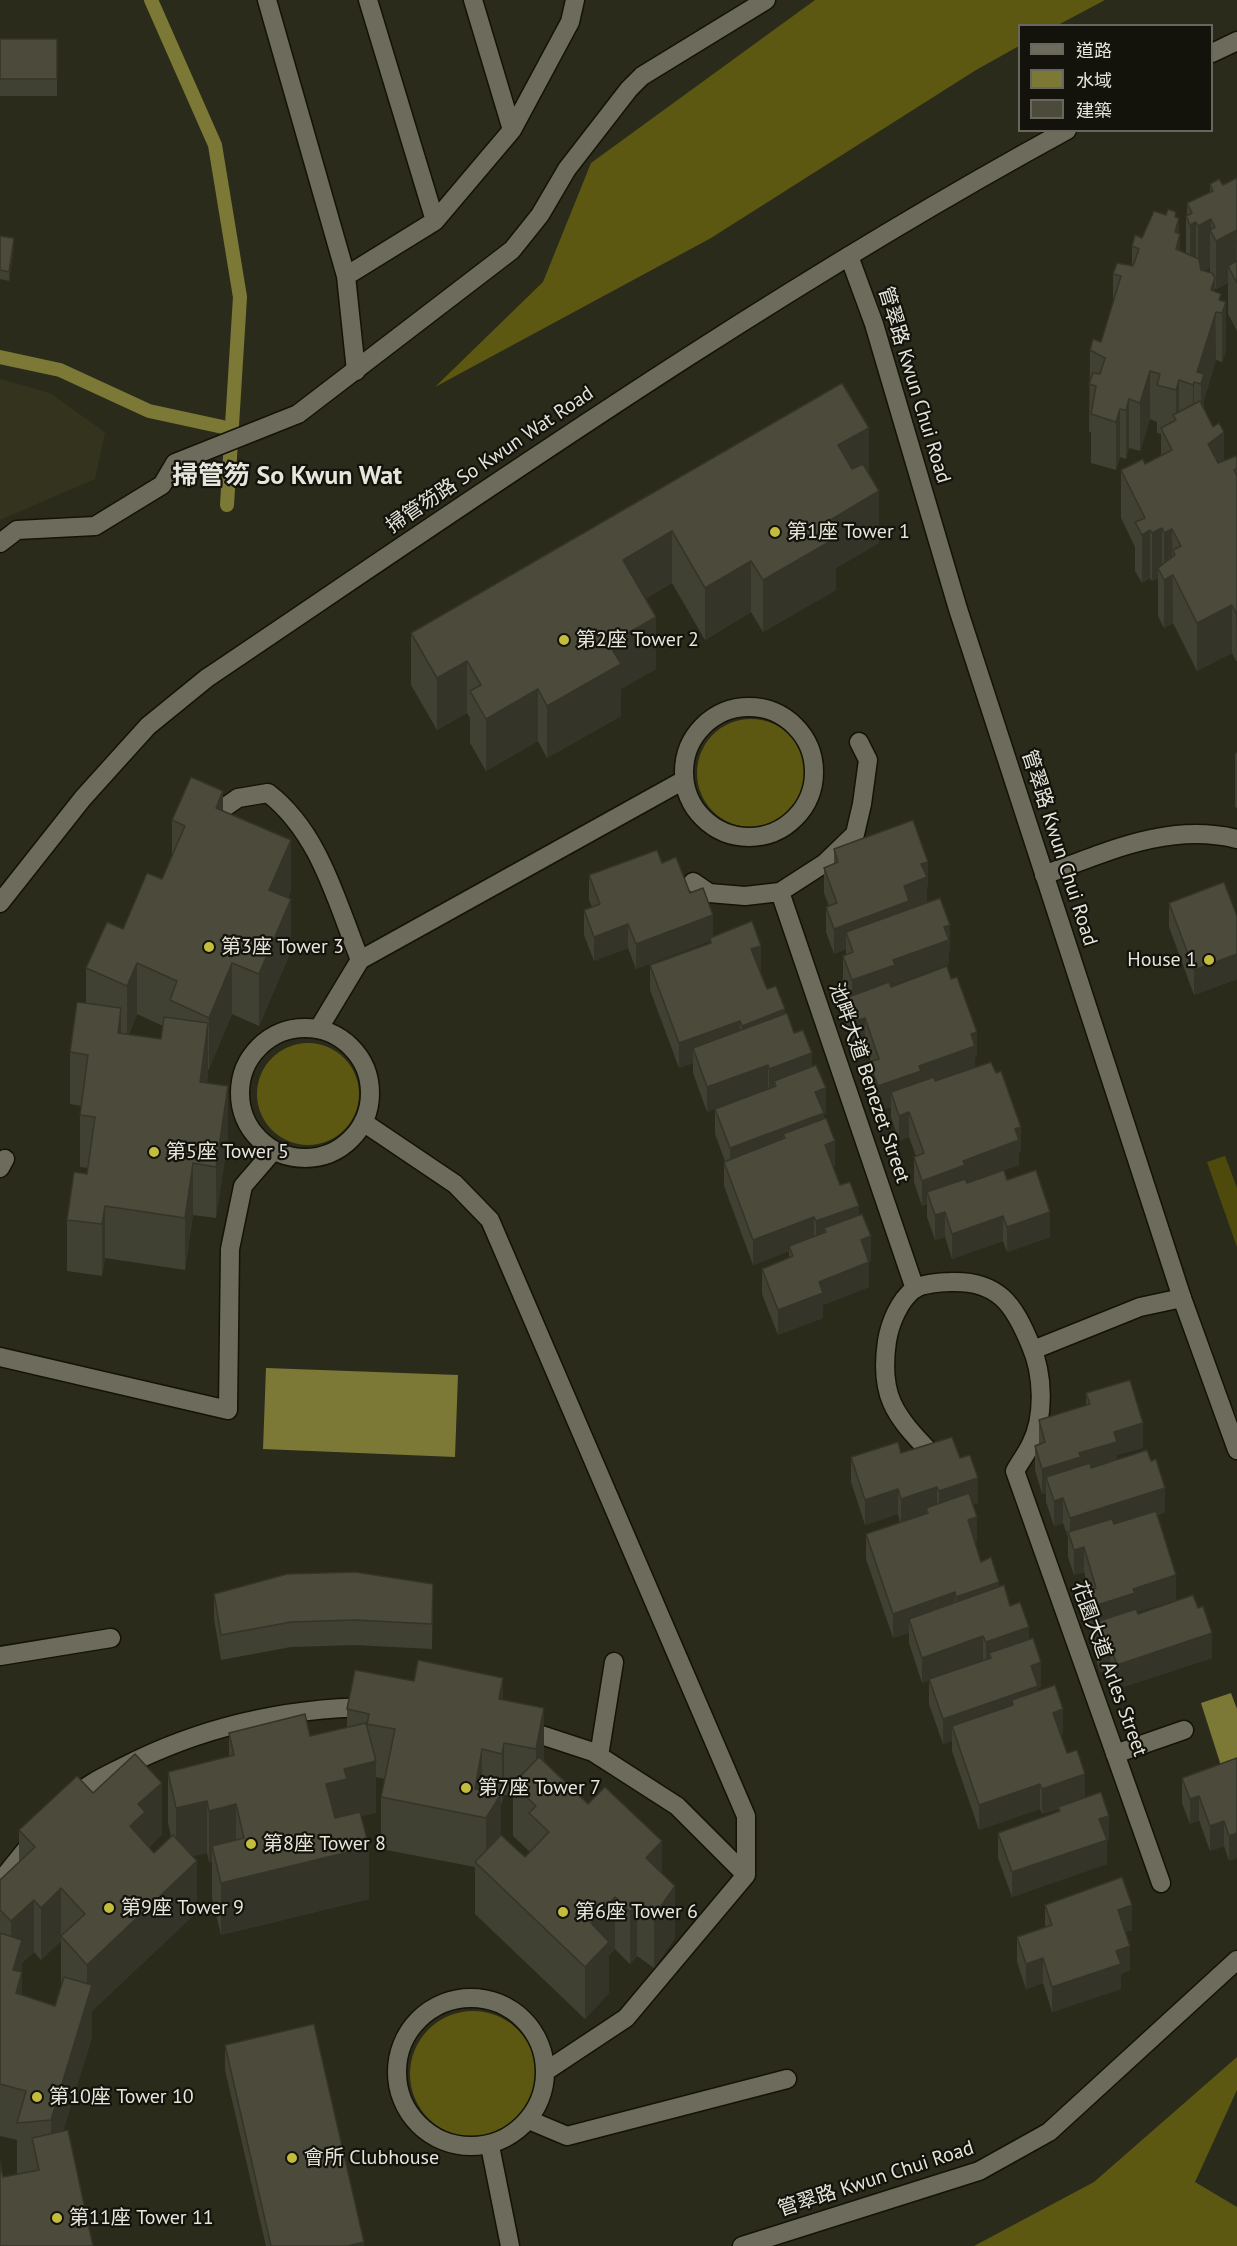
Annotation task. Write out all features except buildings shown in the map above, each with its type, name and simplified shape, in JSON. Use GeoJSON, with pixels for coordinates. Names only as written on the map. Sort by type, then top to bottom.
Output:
{"type":"FeatureCollection","features":[{"type":"Feature","properties":{"kind":"street"},"geometry":{"type":"LineString","coordinates":[[267,0],[346,276],[356,371]]}},
{"type":"Feature","properties":{"kind":"street"},"geometry":{"type":"LineString","coordinates":[[368,0],[435,221]]}},
{"type":"Feature","properties":{"kind":"street"},"geometry":{"type":"LineString","coordinates":[[473,0],[512,130]]}},
{"type":"Feature","properties":{"kind":"street"},"geometry":{"type":"LineString","coordinates":[[346,276],[435,221],[512,130],[570,22],[575,0]]}},
{"type":"Feature","properties":{"kind":"street"},"geometry":{"type":"LineString","coordinates":[[0,543],[17,530],[95,526],[162,485],[175,463],[298,414],[512,250],[540,215],[567,169],[629,89],[642,76],[766,0]]}},
{"type":"Feature","properties":{"kind":"street"},"geometry":{"type":"LineString","coordinates":[[1213,53],[1237,41]]}},
{"type":"Feature","properties":{"kind":"street","name":"掃管笏路 So Kwun Wat Road"},"geometry":{"type":"LineString","coordinates":[[0,903],[83,798],[148,726],[207,678],[690,353],[991,172],[1064,132]]}},
{"type":"Feature","properties":{"kind":"street","name":"管翠路 Kwun Chui Road"},"geometry":{"type":"LineString","coordinates":[[849,256],[874,324],[958,609],[1044,875],[1182,1298],[1237,1450]]}},
{"type":"Feature","properties":{"kind":"street"},"geometry":{"type":"LineString","coordinates":[[741,706],[762,707],[781,714],[797,727],[809,744],[814,766],[813,789],[804,809],[779,837],[745,838],[723,833],[705,820],[691,802],[684,780],[685,760],[692,740],[704,724],[721,712],[741,706]]}},
{"type":"Feature","properties":{"kind":"street"},"geometry":{"type":"LineString","coordinates":[[693,882],[709,893],[745,896],[780,892],[825,863],[855,834],[868,760],[860,742]]}},
{"type":"Feature","properties":{"kind":"street"},"geometry":{"type":"LineString","coordinates":[[319,1028],[360,960],[684,780]]}},
{"type":"Feature","properties":{"kind":"street"},"geometry":{"type":"LineString","coordinates":[[215,814],[238,798],[268,793],[286,807],[315,845],[360,960]]}},
{"type":"Feature","properties":{"kind":"street"},"geometry":{"type":"LineString","coordinates":[[1044,875],[1140,840],[1194,833],[1237,839]]}},
{"type":"Feature","properties":{"kind":"street","name":"池畔大道 Benezet Street"},"geometry":{"type":"LineString","coordinates":[[780,892],[915,1289]]}},
{"type":"Feature","properties":{"kind":"street"},"geometry":{"type":"LineString","coordinates":[[298,1028],[319,1028],[337,1036],[352,1048],[363,1064],[369,1083],[369,1103],[363,1122],[351,1138],[334,1151],[315,1157],[293,1157],[274,1150],[258,1137],[246,1120],[241,1100],[245,1070],[262,1044],[279,1033],[298,1028]]}},
{"type":"Feature","properties":{"kind":"street"},"geometry":{"type":"LineString","coordinates":[[363,1122],[455,1184],[490,1220],[746,1816],[746,1875],[626,2018],[546,2071]]}},
{"type":"Feature","properties":{"kind":"street"},"geometry":{"type":"LineString","coordinates":[[0,1357],[228,1410],[230,1249],[243,1186],[274,1150]]}},
{"type":"Feature","properties":{"kind":"street"},"geometry":{"type":"LineString","coordinates":[[931,1453],[905,1426],[890,1398],[883,1370],[891,1320],[915,1289],[942,1282],[972,1281],[1000,1294],[1019,1317],[1033,1350],[1140,1307],[1182,1298]]}},
{"type":"Feature","properties":{"kind":"street","name":"花園大道 Arles Street"},"geometry":{"type":"LineString","coordinates":[[1033,1350],[1041,1375],[1040,1405],[1032,1442],[1015,1471],[1161,1883]]}},
{"type":"Feature","properties":{"kind":"street"},"geometry":{"type":"LineString","coordinates":[[0,1656],[111,1638]]}},
{"type":"Feature","properties":{"kind":"street"},"geometry":{"type":"LineString","coordinates":[[599,1756],[614,1662]]}},
{"type":"Feature","properties":{"kind":"street"},"geometry":{"type":"LineString","coordinates":[[0,1882],[20,1854],[83,1787],[158,1749],[230,1725],[319,1708],[386,1706]]}},
{"type":"Feature","properties":{"kind":"street"},"geometry":{"type":"LineString","coordinates":[[499,1722],[599,1756],[677,1806],[746,1875]]}},
{"type":"Feature","properties":{"kind":"street"},"geometry":{"type":"LineString","coordinates":[[1115,1754],[1184,1730]]}},
{"type":"Feature","properties":{"kind":"street","name":"管翠路 Kwun Chui Road"},"geometry":{"type":"LineString","coordinates":[[742,2246],[979,2171],[1048,2133],[1237,1960]]}},
{"type":"Feature","properties":{"kind":"street"},"geometry":{"type":"LineString","coordinates":[[465,1998],[489,1999],[512,2009],[530,2025],[542,2047],[546,2071],[542,2097],[529,2120],[512,2136],[490,2146],[466,2148],[442,2142],[421,2128],[405,2109],[398,2085],[398,2060],[410,2030],[421,2017],[441,2004],[465,1998]]}},
{"type":"Feature","properties":{"kind":"street"},"geometry":{"type":"LineString","coordinates":[[529,2120],[567,2136],[787,2079]]}},
{"type":"Feature","properties":{"kind":"street"},"geometry":{"type":"LineString","coordinates":[[490,2146],[510,2246]]}},
{"type":"Feature","properties":{"kind":"shaded area"},"geometry":{"type":"Polygon","coordinates":[[[815,0],[1105,0],[1060,24],[1018,24],[1018,47],[976,70],[711,238],[435,387],[543,282],[591,163],[815,0]]]}},
{"type":"Feature","properties":{"kind":"shaded area"},"geometry":{"type":"Polygon","coordinates":[[[0,379],[50,393],[105,432],[95,479],[0,520],[0,379]]]}},
{"type":"Feature","properties":{"kind":"shaded area"},"geometry":{"type":"Polygon","coordinates":[[[751,719],[772,723],[789,735],[801,752],[805,773],[801,794],[789,811],[772,823],[751,827],[730,823],[713,811],[701,794],[697,773],[701,752],[713,735],[730,723],[751,719]]]}},
{"type":"Feature","properties":{"kind":"shaded area"},"geometry":{"type":"Polygon","coordinates":[[[308,1043],[328,1047],[344,1058],[355,1074],[359,1094],[355,1114],[344,1130],[328,1141],[308,1145],[288,1141],[272,1130],[261,1114],[257,1094],[261,1074],[272,1058],[288,1047],[308,1043]]]}},
{"type":"Feature","properties":{"kind":"shaded area"},"geometry":{"type":"Polygon","coordinates":[[[1225,1156],[1237,1188],[1237,1247],[1207,1162],[1225,1156]]]}},
{"type":"Feature","properties":{"kind":"shaded area"},"geometry":{"type":"Polygon","coordinates":[[[473,2011],[497,2016],[517,2030],[531,2050],[536,2074],[531,2098],[517,2118],[497,2132],[473,2137],[449,2132],[429,2118],[415,2098],[410,2074],[415,2050],[429,2030],[449,2016],[473,2011]]]}},
{"type":"Feature","properties":{"kind":"shaded area"},"geometry":{"type":"Polygon","coordinates":[[[1237,2057],[1237,2090],[1195,2182],[1237,2207],[1237,2246],[974,2246],[1094,2182],[1237,2057]]]}},
{"type":"Feature","properties":{"kind":"water"},"geometry":{"type":"Polygon","coordinates":[[[266,1368],[458,1375],[455,1457],[263,1449],[266,1368]]]}},
{"type":"Feature","properties":{"kind":"water"},"geometry":{"type":"Polygon","coordinates":[[[1231,1693],[1237,1709],[1237,1767],[1223,1772],[1201,1703],[1231,1693]]]}},
{"type":"Feature","properties":{"kind":"waterway"},"geometry":{"type":"LineString","coordinates":[[151,0],[215,145],[240,297],[227,505]]}},
{"type":"Feature","properties":{"kind":"waterway"},"geometry":{"type":"LineString","coordinates":[[0,357],[60,370],[149,411],[232,429]]}},
{"type":"Feature","properties":{"kind":"place","name":"第1座 Tower 1"},"geometry":{"type":"Point","coordinates":[775,532]}},
{"type":"Feature","properties":{"kind":"place","name":"第2座 Tower 2"},"geometry":{"type":"Point","coordinates":[564,640]}},
{"type":"Feature","properties":{"kind":"place","name":"第3座 Tower 3"},"geometry":{"type":"Point","coordinates":[209,947]}},
{"type":"Feature","properties":{"kind":"place","name":"House 1"},"geometry":{"type":"Point","coordinates":[1209,960]}},
{"type":"Feature","properties":{"kind":"place","name":"第5座 Tower 5"},"geometry":{"type":"Point","coordinates":[154,1152]}},
{"type":"Feature","properties":{"kind":"place","name":"第7座 Tower 7"},"geometry":{"type":"Point","coordinates":[466,1788]}},
{"type":"Feature","properties":{"kind":"place","name":"第8座 Tower 8"},"geometry":{"type":"Point","coordinates":[251,1844]}},
{"type":"Feature","properties":{"kind":"place","name":"第9座 Tower 9"},"geometry":{"type":"Point","coordinates":[109,1908]}},
{"type":"Feature","properties":{"kind":"place","name":"第6座 Tower 6"},"geometry":{"type":"Point","coordinates":[563,1912]}},
{"type":"Feature","properties":{"kind":"place","name":"第10座 Tower 10"},"geometry":{"type":"Point","coordinates":[37,2097]}},
{"type":"Feature","properties":{"kind":"place","name":"會所 Clubhouse"},"geometry":{"type":"Point","coordinates":[292,2158]}},
{"type":"Feature","properties":{"kind":"place","name":"第11座 Tower 11"},"geometry":{"type":"Point","coordinates":[57,2218]}},
{"type":"Feature","properties":{"kind":"district","name":"掃管笏 So Kwun Wat"},"geometry":{"type":"Point","coordinates":[287,477]}}]}
